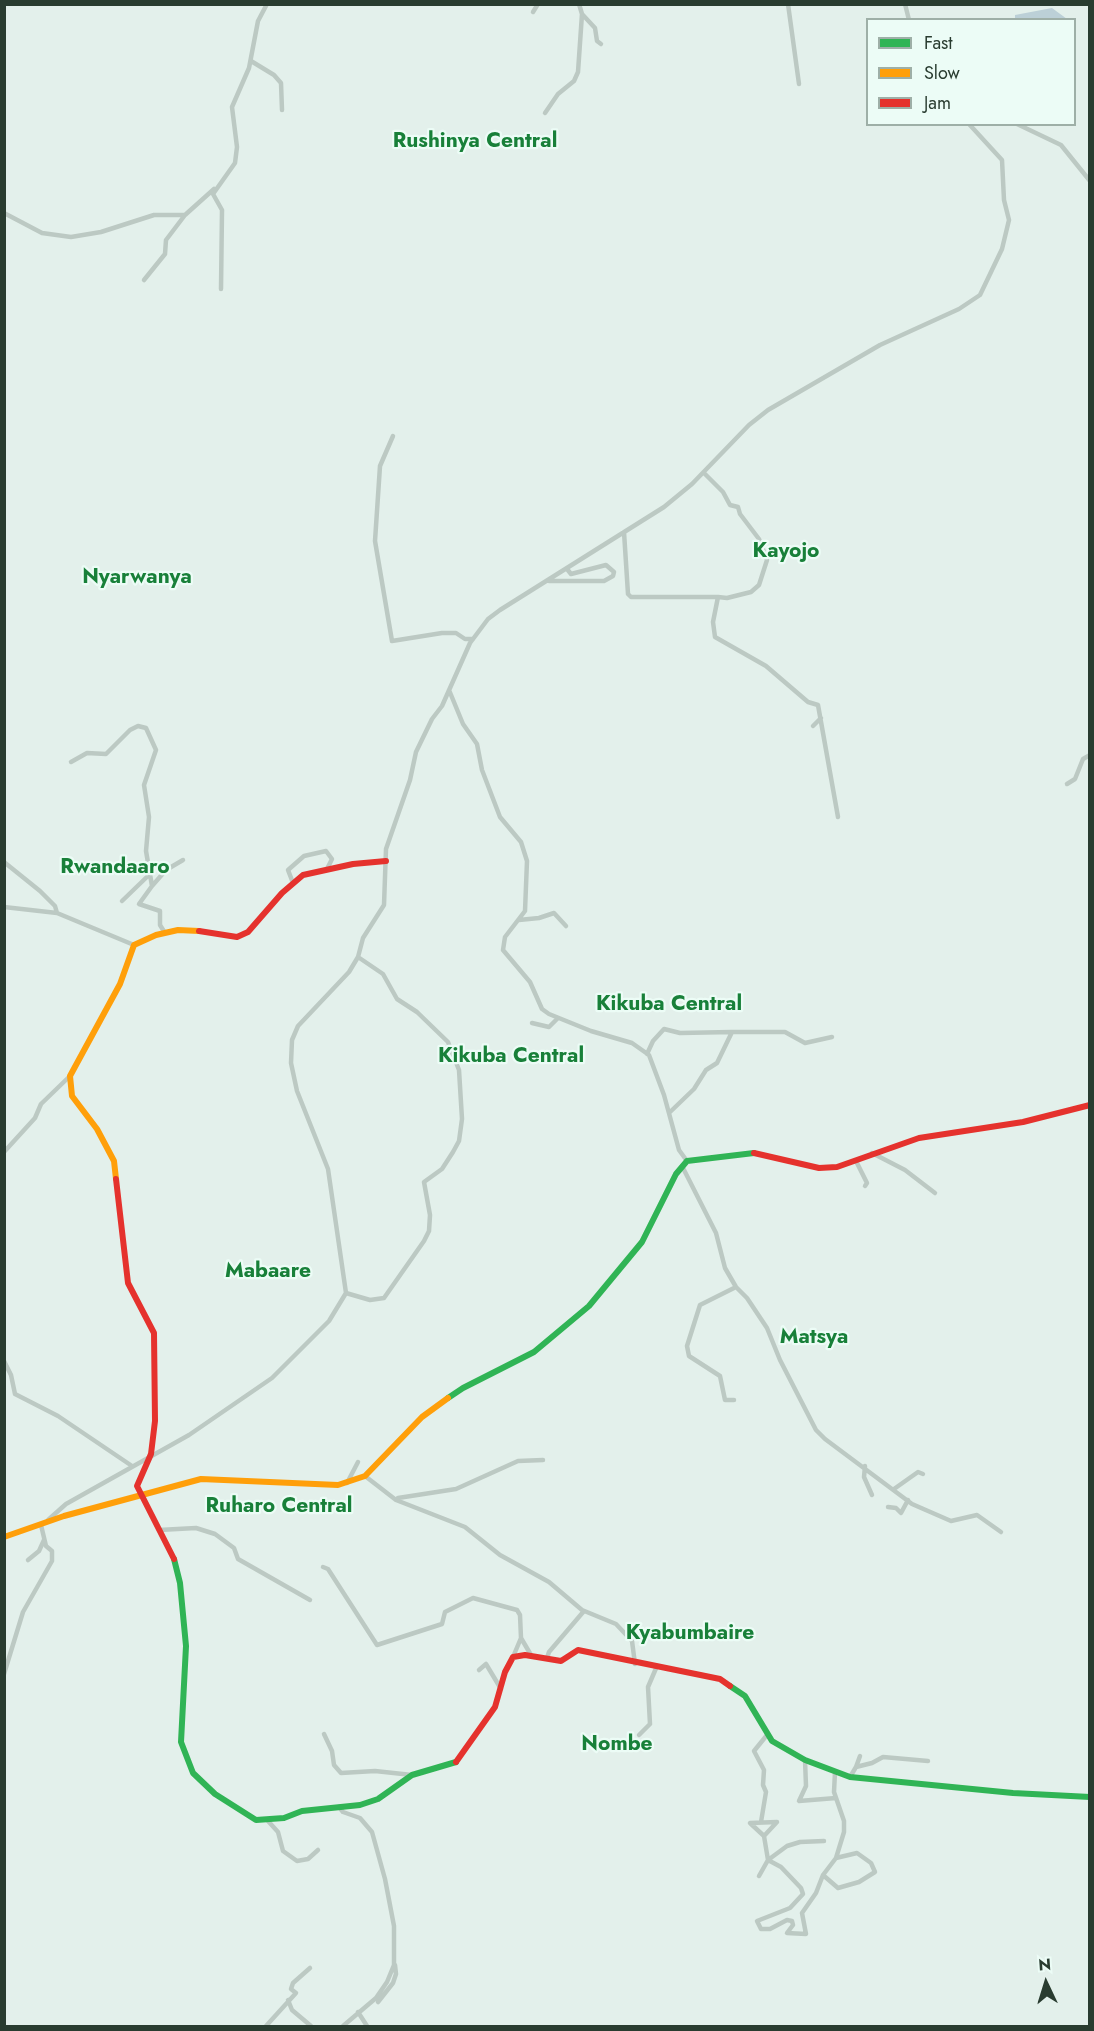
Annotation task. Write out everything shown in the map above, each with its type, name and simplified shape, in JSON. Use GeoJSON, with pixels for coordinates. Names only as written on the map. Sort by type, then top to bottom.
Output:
{"type":"FeatureCollection","features":[{"type":"Feature","properties":{"kind":"street"},"geometry":{"type":"LineString","coordinates":[[144,279],[165,254],[166,240],[185,215],[215,188],[236,163],[237,147],[232,107],[251,61],[258,21],[267,4]]}},
{"type":"Feature","properties":{"kind":"street"},"geometry":{"type":"LineString","coordinates":[[533,12],[538,4]]}},
{"type":"Feature","properties":{"kind":"street"},"geometry":{"type":"LineString","coordinates":[[545,112],[558,94],[574,81],[578,72],[582,14],[579,4]]}},
{"type":"Feature","properties":{"kind":"street"},"geometry":{"type":"LineString","coordinates":[[788,4],[799,84]]}},
{"type":"Feature","properties":{"kind":"street"},"geometry":{"type":"LineString","coordinates":[[582,14],[595,28],[597,41],[602,44]]}},
{"type":"Feature","properties":{"kind":"street"},"geometry":{"type":"LineString","coordinates":[[251,61],[274,75],[281,83],[282,110]]}},
{"type":"Feature","properties":{"kind":"street"},"geometry":{"type":"LineString","coordinates":[[28,1560],[39,1551],[44,1540],[44,1523],[66,1504],[214,1419],[277,1374],[329,1321],[346,1293],[326,1163],[300,1104],[290,1054],[298,1026],[344,979],[358,957],[363,938],[384,905],[386,849],[410,780],[416,752],[449,690],[464,651],[488,619],[500,609],[664,507],[704,473],[749,425],[778,403],[880,345],[959,309],[980,296],[1002,249],[1009,220],[1004,200],[1002,160],[971,126]]}},
{"type":"Feature","properties":{"kind":"street"},"geometry":{"type":"LineString","coordinates":[[1021,126],[1061,145],[1089,181]]}},
{"type":"Feature","properties":{"kind":"street"},"geometry":{"type":"LineString","coordinates":[[215,188],[213,196],[220,204],[223,215],[221,289]]}},
{"type":"Feature","properties":{"kind":"street"},"geometry":{"type":"LineString","coordinates":[[4,213],[42,233],[71,237],[101,232],[154,215],[185,215]]}},
{"type":"Feature","properties":{"kind":"street"},"geometry":{"type":"LineString","coordinates":[[393,436],[381,466],[375,541],[392,641],[442,633],[456,633],[465,639],[473,639]]}},
{"type":"Feature","properties":{"kind":"street"},"geometry":{"type":"LineString","coordinates":[[624,532],[626,583],[628,594],[631,597],[727,598],[751,592],[759,585],[767,560],[759,539],[740,514],[738,507],[730,505],[723,492],[704,473]]}},
{"type":"Feature","properties":{"kind":"street"},"geometry":{"type":"LineString","coordinates":[[549,580],[603,581],[613,576],[614,572],[606,566],[571,574],[567,569]]}},
{"type":"Feature","properties":{"kind":"street"},"geometry":{"type":"LineString","coordinates":[[718,597],[713,622],[715,637],[766,666],[808,702],[818,705],[838,817]]}},
{"type":"Feature","properties":{"kind":"street"},"geometry":{"type":"LineString","coordinates":[[449,690],[463,724],[477,744],[482,770],[500,817],[521,842],[527,861],[525,911],[505,937],[503,950],[530,981],[542,1009],[591,1031],[632,1042],[652,1060],[679,1150],[712,1225],[725,1268],[736,1287],[767,1328],[780,1360],[816,1430],[908,1500],[951,1521],[977,1515],[1001,1532]]}},
{"type":"Feature","properties":{"kind":"street"},"geometry":{"type":"LineString","coordinates":[[813,726],[820,721],[821,716]]}},
{"type":"Feature","properties":{"kind":"street"},"geometry":{"type":"LineString","coordinates":[[71,762],[87,753],[106,754],[130,730],[138,726],[146,728],[156,750],[147,770],[144,785],[149,817],[146,851],[152,886]]}},
{"type":"Feature","properties":{"kind":"street"},"geometry":{"type":"LineString","coordinates":[[1067,784],[1075,779],[1083,759],[1089,755]]}},
{"type":"Feature","properties":{"kind":"street"},"geometry":{"type":"LineString","coordinates":[[293,883],[288,870],[304,856],[326,851],[332,858],[327,869]]}},
{"type":"Feature","properties":{"kind":"street"},"geometry":{"type":"LineString","coordinates":[[165,933],[160,925],[160,911],[139,904],[166,870],[183,860]]}},
{"type":"Feature","properties":{"kind":"street"},"geometry":{"type":"LineString","coordinates":[[4,907],[57,913],[134,945],[165,933],[195,930],[237,937],[248,932],[303,875],[327,869],[386,861]]}},
{"type":"Feature","properties":{"kind":"street"},"geometry":{"type":"LineString","coordinates":[[4,862],[40,891],[55,906],[57,913]]}},
{"type":"Feature","properties":{"kind":"street"},"geometry":{"type":"LineString","coordinates":[[122,901],[151,873]]}},
{"type":"Feature","properties":{"kind":"street"},"geometry":{"type":"LineString","coordinates":[[519,920],[539,918],[554,913],[566,926]]}},
{"type":"Feature","properties":{"kind":"street"},"geometry":{"type":"LineString","coordinates":[[4,1152],[35,1118],[41,1104],[70,1076],[78,1056],[90,1040],[120,984],[134,945]]}},
{"type":"Feature","properties":{"kind":"street"},"geometry":{"type":"LineString","coordinates":[[346,1293],[370,1300],[384,1298],[424,1240],[429,1231],[430,1215],[424,1182],[442,1168],[453,1152],[459,1141],[462,1119],[459,1070],[448,1042],[417,1012],[397,999],[383,974],[358,957]]}},
{"type":"Feature","properties":{"kind":"street"},"geometry":{"type":"LineString","coordinates":[[532,1023],[549,1027],[558,1018]]}},
{"type":"Feature","properties":{"kind":"street"},"geometry":{"type":"LineString","coordinates":[[647,1054],[652,1043],[664,1029],[680,1033],[785,1032],[805,1043],[832,1037]]}},
{"type":"Feature","properties":{"kind":"street"},"geometry":{"type":"LineString","coordinates":[[669,1113],[690,1094],[706,1070],[717,1063],[732,1032]]}},
{"type":"Feature","properties":{"kind":"street"},"geometry":{"type":"LineString","coordinates":[[70,1076],[72,1096],[97,1129],[114,1161],[128,1284],[154,1333],[155,1421],[151,1454],[137,1486],[173,1557],[184,1618],[186,1646],[179,1716],[181,1742],[187,1761],[200,1782],[256,1820],[268,1821],[302,1812],[360,1805],[378,1799],[412,1775],[460,1759],[495,1707],[505,1672],[521,1638],[520,1615],[517,1610],[473,1598],[445,1612],[440,1625],[408,1633],[378,1646],[363,1627],[356,1610],[347,1602],[328,1569],[322,1567]]}},
{"type":"Feature","properties":{"kind":"street"},"geometry":{"type":"LineString","coordinates":[[684,1163],[753,1153],[819,1168],[837,1167],[919,1138],[1023,1122],[1089,1105]]}},
{"type":"Feature","properties":{"kind":"street"},"geometry":{"type":"LineString","coordinates":[[872,1153],[905,1170],[935,1193]]}},
{"type":"Feature","properties":{"kind":"street"},"geometry":{"type":"LineString","coordinates":[[856,1161],[867,1183],[865,1186]]}},
{"type":"Feature","properties":{"kind":"street"},"geometry":{"type":"LineString","coordinates":[[4,1538],[44,1523],[143,1494],[212,1478],[302,1485],[345,1485],[365,1476],[422,1418],[463,1388],[534,1352],[589,1306],[628,1262],[642,1242],[684,1163]]}},
{"type":"Feature","properties":{"kind":"street"},"geometry":{"type":"LineString","coordinates":[[734,1400],[725,1400],[720,1376],[689,1356],[687,1346],[700,1305],[736,1287]]}},
{"type":"Feature","properties":{"kind":"street"},"geometry":{"type":"LineString","coordinates":[[4,1361],[11,1375],[15,1394],[58,1416],[132,1466]]}},
{"type":"Feature","properties":{"kind":"street"},"geometry":{"type":"LineString","coordinates":[[365,1476],[399,1498],[431,1494],[471,1484],[518,1461],[543,1460]]}},
{"type":"Feature","properties":{"kind":"street"},"geometry":{"type":"LineString","coordinates":[[345,1485],[358,1462]]}},
{"type":"Feature","properties":{"kind":"street"},"geometry":{"type":"LineString","coordinates":[[865,1466],[864,1477],[872,1495]]}},
{"type":"Feature","properties":{"kind":"street"},"geometry":{"type":"LineString","coordinates":[[894,1489],[918,1472],[923,1474]]}},
{"type":"Feature","properties":{"kind":"street"},"geometry":{"type":"LineString","coordinates":[[385,1490],[396,1500],[465,1527],[500,1556],[549,1582],[584,1611],[609,1620],[631,1639],[635,1664]]}},
{"type":"Feature","properties":{"kind":"street"},"geometry":{"type":"LineString","coordinates":[[888,1507],[896,1508],[901,1513],[908,1500]]}},
{"type":"Feature","properties":{"kind":"street"},"geometry":{"type":"LineString","coordinates":[[159,1530],[196,1528],[215,1534],[234,1548],[238,1559],[310,1600]]}},
{"type":"Feature","properties":{"kind":"street"},"geometry":{"type":"LineString","coordinates":[[4,1674],[23,1612],[52,1561],[52,1551],[44,1540]]}},
{"type":"Feature","properties":{"kind":"street"},"geometry":{"type":"LineString","coordinates":[[547,1658],[549,1652],[584,1611]]}},
{"type":"Feature","properties":{"kind":"street"},"geometry":{"type":"LineString","coordinates":[[521,1638],[531,1656]]}},
{"type":"Feature","properties":{"kind":"street"},"geometry":{"type":"LineString","coordinates":[[513,1657],[531,1656],[561,1661],[578,1650],[635,1664],[657,1666],[684,1674],[712,1676],[734,1688],[750,1703],[767,1735],[780,1747],[805,1760],[850,1777],[1013,1794],[1089,1797]]}},
{"type":"Feature","properties":{"kind":"street"},"geometry":{"type":"LineString","coordinates":[[479,1670],[486,1664],[501,1689]]}},
{"type":"Feature","properties":{"kind":"street"},"geometry":{"type":"LineString","coordinates":[[639,1735],[650,1724],[648,1687],[657,1666]]}},
{"type":"Feature","properties":{"kind":"street"},"geometry":{"type":"LineString","coordinates":[[324,1734],[332,1751],[334,1765],[341,1773],[375,1771],[412,1775]]}},
{"type":"Feature","properties":{"kind":"street"},"geometry":{"type":"LineString","coordinates":[[761,1822],[766,1792],[763,1785],[764,1770],[754,1751],[767,1735]]}},
{"type":"Feature","properties":{"kind":"street"},"geometry":{"type":"LineString","coordinates":[[850,1777],[860,1756]]}},
{"type":"Feature","properties":{"kind":"street"},"geometry":{"type":"LineString","coordinates":[[856,1767],[872,1763],[883,1757],[928,1761]]}},
{"type":"Feature","properties":{"kind":"street"},"geometry":{"type":"LineString","coordinates":[[805,1760],[806,1786],[799,1801],[836,1798]]}},
{"type":"Feature","properties":{"kind":"street"},"geometry":{"type":"LineString","coordinates":[[768,1860],[781,1867],[801,1888],[802,1894],[790,1908],[758,1921],[761,1929],[770,1929],[787,1920],[792,1921],[793,1925],[787,1933],[806,1934],[802,1913],[816,1893],[823,1875],[836,1858],[844,1832],[836,1798],[835,1772]]}},
{"type":"Feature","properties":{"kind":"street"},"geometry":{"type":"LineString","coordinates":[[339,1807],[343,1812],[360,1818],[372,1832],[392,1907],[396,1974],[393,1983],[378,2002]]}},
{"type":"Feature","properties":{"kind":"street"},"geometry":{"type":"LineString","coordinates":[[268,1821],[278,1832],[283,1851],[297,1861],[308,1859],[318,1850]]}},
{"type":"Feature","properties":{"kind":"street"},"geometry":{"type":"LineString","coordinates":[[764,1836],[777,1822],[750,1825],[764,1836],[768,1860]]}},
{"type":"Feature","properties":{"kind":"street"},"geometry":{"type":"LineString","coordinates":[[759,1876],[768,1860],[795,1843],[824,1841]]}},
{"type":"Feature","properties":{"kind":"street"},"geometry":{"type":"LineString","coordinates":[[823,1875],[837,1888],[859,1882],[874,1872],[871,1863],[857,1853],[836,1858]]}},
{"type":"Feature","properties":{"kind":"street"},"geometry":{"type":"LineString","coordinates":[[343,2026],[383,1990],[394,1961]]}},
{"type":"Feature","properties":{"kind":"street"},"geometry":{"type":"LineString","coordinates":[[266,2026],[296,1993],[291,1989],[293,1983],[309,1968]]}},
{"type":"Feature","properties":{"kind":"street"},"geometry":{"type":"LineString","coordinates":[[288,2000],[292,2010],[311,2026]]}},
{"type":"Feature","properties":{"kind":"street"},"geometry":{"type":"LineString","coordinates":[[358,2012],[368,2026]]}},
{"type":"Feature","properties":{"kind":"shaded area"},"geometry":{"type":"Polygon","coordinates":[[[1052,8],[1066,18],[1015,18],[1015,15],[1052,8]]]}},
{"type":"Feature","properties":{"kind":"traffic: fast"},"geometry":{"type":"LineString","coordinates":[[448,1398],[534,1352],[589,1306],[642,1242],[676,1174],[687,1161],[754,1153]]}},
{"type":"Feature","properties":{"kind":"traffic: fast"},"geometry":{"type":"LineString","coordinates":[[174,1559],[180,1583],[186,1646],[181,1742],[193,1773],[215,1794],[256,1820],[284,1818],[302,1811],[360,1805],[378,1799],[412,1775],[456,1762]]}},
{"type":"Feature","properties":{"kind":"traffic: fast"},"geometry":{"type":"LineString","coordinates":[[730,1686],[745,1696],[772,1741],[805,1760],[850,1777],[1013,1793],[1090,1797]]}},
{"type":"Feature","properties":{"kind":"traffic: slow"},"geometry":{"type":"LineString","coordinates":[[116,1179],[114,1161],[97,1129],[72,1096],[70,1076],[120,984],[134,945],[156,935],[178,930],[199,931]]}},
{"type":"Feature","properties":{"kind":"traffic: slow"},"geometry":{"type":"LineString","coordinates":[[4,1537],[64,1516],[201,1479],[338,1485],[365,1476],[422,1417],[448,1398]]}},
{"type":"Feature","properties":{"kind":"traffic: jam"},"geometry":{"type":"LineString","coordinates":[[199,931],[237,937],[248,932],[282,893],[303,875],[353,864],[386,861]]}},
{"type":"Feature","properties":{"kind":"traffic: jam"},"geometry":{"type":"LineString","coordinates":[[754,1153],[819,1168],[837,1167],[919,1138],[1023,1122],[1090,1105]]}},
{"type":"Feature","properties":{"kind":"traffic: jam"},"geometry":{"type":"LineString","coordinates":[[116,1179],[128,1283],[154,1333],[155,1421],[151,1454],[137,1486],[174,1559]]}},
{"type":"Feature","properties":{"kind":"traffic: jam"},"geometry":{"type":"LineString","coordinates":[[456,1762],[495,1707],[505,1672],[513,1657],[525,1655],[561,1661],[578,1650],[720,1679],[730,1686]]}},
{"type":"Feature","properties":{"kind":"district","name":"Rushinya Central"},"geometry":{"type":"Point","coordinates":[475,142]}},
{"type":"Feature","properties":{"kind":"district","name":"Kayojo"},"geometry":{"type":"Point","coordinates":[786,552]}},
{"type":"Feature","properties":{"kind":"district","name":"Nyarwanya"},"geometry":{"type":"Point","coordinates":[137,578]}},
{"type":"Feature","properties":{"kind":"district","name":"Rwandaaro"},"geometry":{"type":"Point","coordinates":[115,868]}},
{"type":"Feature","properties":{"kind":"district","name":"Kikuba Central"},"geometry":{"type":"Point","coordinates":[669,1005]}},
{"type":"Feature","properties":{"kind":"district","name":"Kikuba Central"},"geometry":{"type":"Point","coordinates":[511,1057]}},
{"type":"Feature","properties":{"kind":"district","name":"Mabaare"},"geometry":{"type":"Point","coordinates":[268,1272]}},
{"type":"Feature","properties":{"kind":"district","name":"Matsya"},"geometry":{"type":"Point","coordinates":[814,1338]}},
{"type":"Feature","properties":{"kind":"district","name":"Ruharo Central"},"geometry":{"type":"Point","coordinates":[279,1507]}},
{"type":"Feature","properties":{"kind":"district","name":"Kyabumbaire"},"geometry":{"type":"Point","coordinates":[690,1634]}},
{"type":"Feature","properties":{"kind":"district","name":"Nombe"},"geometry":{"type":"Point","coordinates":[617,1745]}}]}
